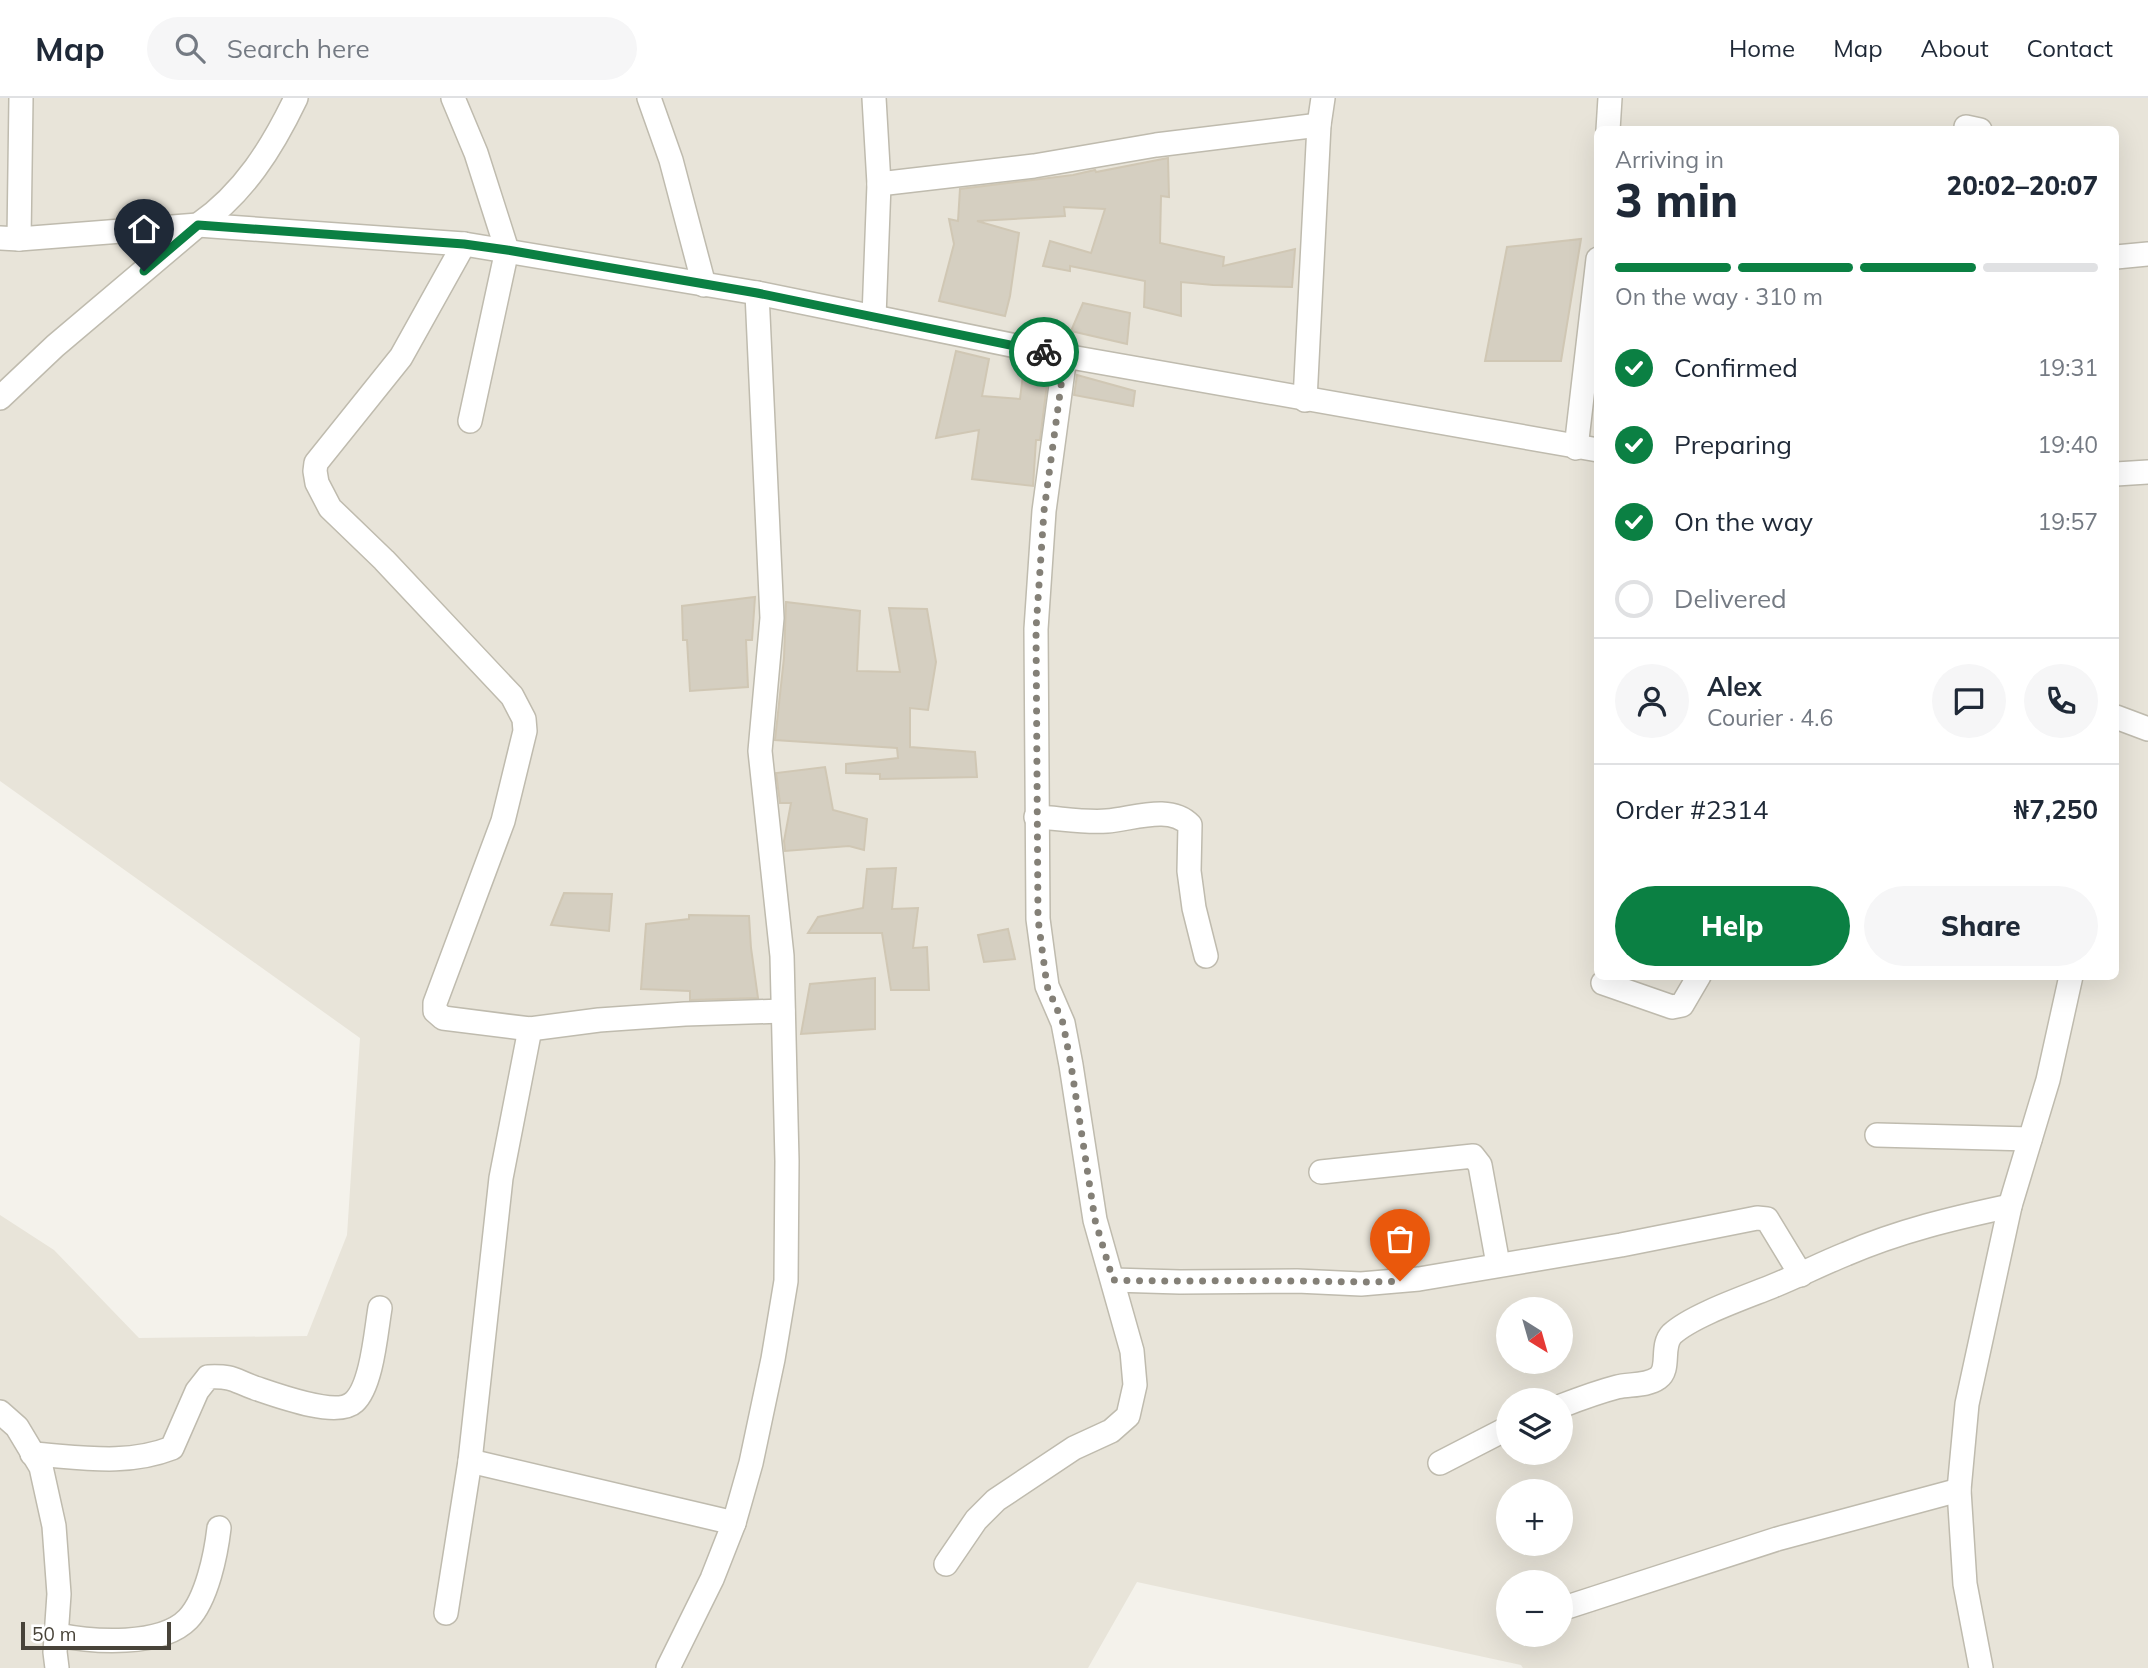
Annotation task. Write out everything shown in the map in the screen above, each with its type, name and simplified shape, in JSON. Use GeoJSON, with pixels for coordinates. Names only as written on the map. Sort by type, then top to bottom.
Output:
{"type":"FeatureCollection","features":[{"type":"Feature","properties":{"kind":"street"},"geometry":{"type":"LineString","coordinates":[[21,98],[10,238],[198,225],[464,244],[757,293],[1065,356],[1587,449],[1594,328]]}},
{"type":"Feature","properties":{"kind":"street"},"geometry":{"type":"LineString","coordinates":[[0,398],[55,346],[198,225],[222,208],[240,189],[282,127],[296,98]]}},
{"type":"Feature","properties":{"kind":"street"},"geometry":{"type":"LineString","coordinates":[[453,98],[476,153],[507,250],[470,421]]}},
{"type":"Feature","properties":{"kind":"street"},"geometry":{"type":"LineString","coordinates":[[649,98],[671,160],[704,285]]}},
{"type":"Feature","properties":{"kind":"street"},"geometry":{"type":"LineString","coordinates":[[874,98],[879,184],[874,317]]}},
{"type":"Feature","properties":{"kind":"street"},"geometry":{"type":"LineString","coordinates":[[1305,400],[1319,125],[1323,98]]}},
{"type":"Feature","properties":{"kind":"street"},"geometry":{"type":"LineString","coordinates":[[1608,126],[1610,98]]}},
{"type":"Feature","properties":{"kind":"street"},"geometry":{"type":"LineString","coordinates":[[879,184],[1034,166],[1156,145],[1319,125]]}},
{"type":"Feature","properties":{"kind":"street"},"geometry":{"type":"LineString","coordinates":[[464,244],[401,357],[316,463],[315,471],[320,491],[330,508],[384,560],[512,696],[524,719],[525,731],[503,821],[435,1011],[443,1017],[530,1029],[599,1020],[783,1011]]}},
{"type":"Feature","properties":{"kind":"street"},"geometry":{"type":"LineString","coordinates":[[2119,257],[2148,254]]}},
{"type":"Feature","properties":{"kind":"street"},"geometry":{"type":"LineString","coordinates":[[668,1668],[712,1579],[734,1523],[751,1463],[786,1281],[787,1161],[779,918],[760,751],[772,618],[757,293]]}},
{"type":"Feature","properties":{"kind":"street"},"geometry":{"type":"LineString","coordinates":[[946,1564],[976,1520],[996,1500],[1074,1448],[1111,1431],[1128,1416],[1135,1385],[1132,1351],[1095,1220],[1071,1065],[1063,1023],[1047,986],[1038,919],[1036,629],[1044,511],[1065,356]]}},
{"type":"Feature","properties":{"kind":"street"},"geometry":{"type":"LineString","coordinates":[[2119,474],[2148,472]]}},
{"type":"Feature","properties":{"kind":"street"},"geometry":{"type":"LineString","coordinates":[[2119,717],[2148,729]]}},
{"type":"Feature","properties":{"kind":"street"},"geometry":{"type":"LineString","coordinates":[[1036,817],[1105,821],[1162,814],[1183,818],[1190,825],[1189,871],[1194,908],[1206,956]]}},
{"type":"Feature","properties":{"kind":"street"},"geometry":{"type":"LineString","coordinates":[[1603,983],[1672,1007],[1682,1005],[1697,980]]}},
{"type":"Feature","properties":{"kind":"street"},"geometry":{"type":"LineString","coordinates":[[1981,1668],[1965,1584],[1959,1490],[1967,1404],[2010,1206],[2048,1080],[2070,980]]}},
{"type":"Feature","properties":{"kind":"street"},"geometry":{"type":"LineString","coordinates":[[446,1613],[470,1461],[501,1178],[530,1029]]}},
{"type":"Feature","properties":{"kind":"street"},"geometry":{"type":"LineString","coordinates":[[1877,1135],[2030,1139]]}},
{"type":"Feature","properties":{"kind":"street"},"geometry":{"type":"LineString","coordinates":[[1321,1172],[1473,1156],[1480,1165],[1498,1264]]}},
{"type":"Feature","properties":{"kind":"street"},"geometry":{"type":"LineString","coordinates":[[1573,1402],[1617,1387],[1651,1382],[1661,1377],[1665,1349],[1672,1335],[1698,1318],[1845,1254],[1901,1233],[1938,1221],[2010,1206]]}},
{"type":"Feature","properties":{"kind":"street"},"geometry":{"type":"LineString","coordinates":[[1113,1280],[1361,1284],[1419,1279],[1621,1245],[1757,1218],[1767,1219],[1801,1275]]}},
{"type":"Feature","properties":{"kind":"street"},"geometry":{"type":"LineString","coordinates":[[32,1454],[116,1460],[150,1457],[172,1448],[197,1391],[208,1377],[229,1376],[253,1387],[340,1409],[354,1402],[362,1390],[372,1356],[380,1308]]}},
{"type":"Feature","properties":{"kind":"street"},"geometry":{"type":"LineString","coordinates":[[0,1412],[17,1427],[41,1468],[54,1527],[59,1594],[55,1652],[57,1668]]}},
{"type":"Feature","properties":{"kind":"street"},"geometry":{"type":"LineString","coordinates":[[1440,1463],[1496,1434]]}},
{"type":"Feature","properties":{"kind":"street"},"geometry":{"type":"LineString","coordinates":[[470,1461],[734,1523]]}},
{"type":"Feature","properties":{"kind":"street"},"geometry":{"type":"LineString","coordinates":[[1573,1605],[1777,1539],[1959,1490]]}},
{"type":"Feature","properties":{"kind":"street"},"geometry":{"type":"LineString","coordinates":[[58,1635],[79,1639],[125,1641],[161,1634],[179,1627],[190,1617],[209,1575],[219,1528]]}},
{"type":"Feature","properties":{"kind":"shaded area"},"geometry":{"type":"Polygon","coordinates":[[[0,98],[2148,98],[2148,1668],[1523,1668],[1521,1665],[1137,1582],[1088,1668],[0,1668],[0,1215],[54,1250],[139,1338],[307,1336],[347,1235],[360,1038],[0,781],[0,98]]]}},
{"type":"Feature","properties":{"kind":"building"},"geometry":{"type":"Polygon","coordinates":[[[1168,158],[1169,197],[1161,196],[1160,243],[1224,257],[1223,266],[1295,249],[1292,287],[1181,282],[1181,316],[1144,307],[1145,281],[1070,266],[1070,271],[1043,266],[1050,241],[1091,253],[1105,209],[1064,207],[1065,216],[977,221],[1019,233],[1005,316],[939,301],[954,244],[949,219],[958,221],[960,189],[1095,170],[1096,172],[1168,158]]]}},
{"type":"Feature","properties":{"kind":"building"},"geometry":{"type":"Polygon","coordinates":[[[1581,239],[1561,361],[1485,361],[1507,247],[1581,239]]]}},
{"type":"Feature","properties":{"kind":"building"},"geometry":{"type":"Polygon","coordinates":[[[1083,303],[1130,313],[1127,344],[1071,331],[1083,303]]]}},
{"type":"Feature","properties":{"kind":"building"},"geometry":{"type":"Polygon","coordinates":[[[956,351],[989,359],[982,396],[1020,399],[1024,367],[1049,369],[1040,440],[1036,440],[1033,486],[972,479],[979,430],[936,438],[956,351]]]}},
{"type":"Feature","properties":{"kind":"building"},"geometry":{"type":"Polygon","coordinates":[[[1077,375],[1135,391],[1133,406],[1074,395],[1077,375]]]}},
{"type":"Feature","properties":{"kind":"building"},"geometry":{"type":"Polygon","coordinates":[[[755,597],[752,640],[746,640],[748,687],[690,691],[687,640],[683,640],[682,606],[755,597]]]}},
{"type":"Feature","properties":{"kind":"building"},"geometry":{"type":"Polygon","coordinates":[[[786,602],[860,611],[857,671],[900,672],[889,608],[927,609],[936,662],[928,710],[910,708],[910,747],[975,752],[977,777],[880,779],[880,774],[846,773],[846,764],[898,758],[897,748],[775,740],[784,658],[786,602]]]}},
{"type":"Feature","properties":{"kind":"building"},"geometry":{"type":"Polygon","coordinates":[[[825,767],[833,810],[867,819],[864,850],[849,846],[785,851],[784,841],[791,803],[780,803],[776,773],[825,767]]]}},
{"type":"Feature","properties":{"kind":"building"},"geometry":{"type":"Polygon","coordinates":[[[896,868],[892,909],[918,908],[913,948],[927,947],[929,990],[891,990],[882,933],[808,933],[818,917],[863,908],[867,869],[896,868]]]}},
{"type":"Feature","properties":{"kind":"building"},"geometry":{"type":"Polygon","coordinates":[[[564,893],[612,894],[609,931],[551,925],[564,893]]]}},
{"type":"Feature","properties":{"kind":"building"},"geometry":{"type":"Polygon","coordinates":[[[689,915],[749,916],[758,998],[690,1000],[690,991],[641,989],[646,924],[689,919],[689,915]]]}},
{"type":"Feature","properties":{"kind":"building"},"geometry":{"type":"Polygon","coordinates":[[[1008,929],[1015,959],[984,962],[978,935],[1008,929]]]}},
{"type":"Feature","properties":{"kind":"building"},"geometry":{"type":"Polygon","coordinates":[[[875,978],[875,1029],[801,1034],[810,984],[875,978]]]}},
{"type":"Feature","properties":{"kind":"way so far"},"geometry":{"type":"LineString","coordinates":[[1044,352],[1065,356],[1044,511],[1036,629],[1038,919],[1047,986],[1063,1023],[1071,1065],[1095,1220],[1113,1280],[1361,1284],[1400,1281]]}},
{"type":"Feature","properties":{"kind":"route"},"geometry":{"type":"LineString","coordinates":[[144,271],[198,225],[464,244],[757,293],[1044,352]]}}]}
